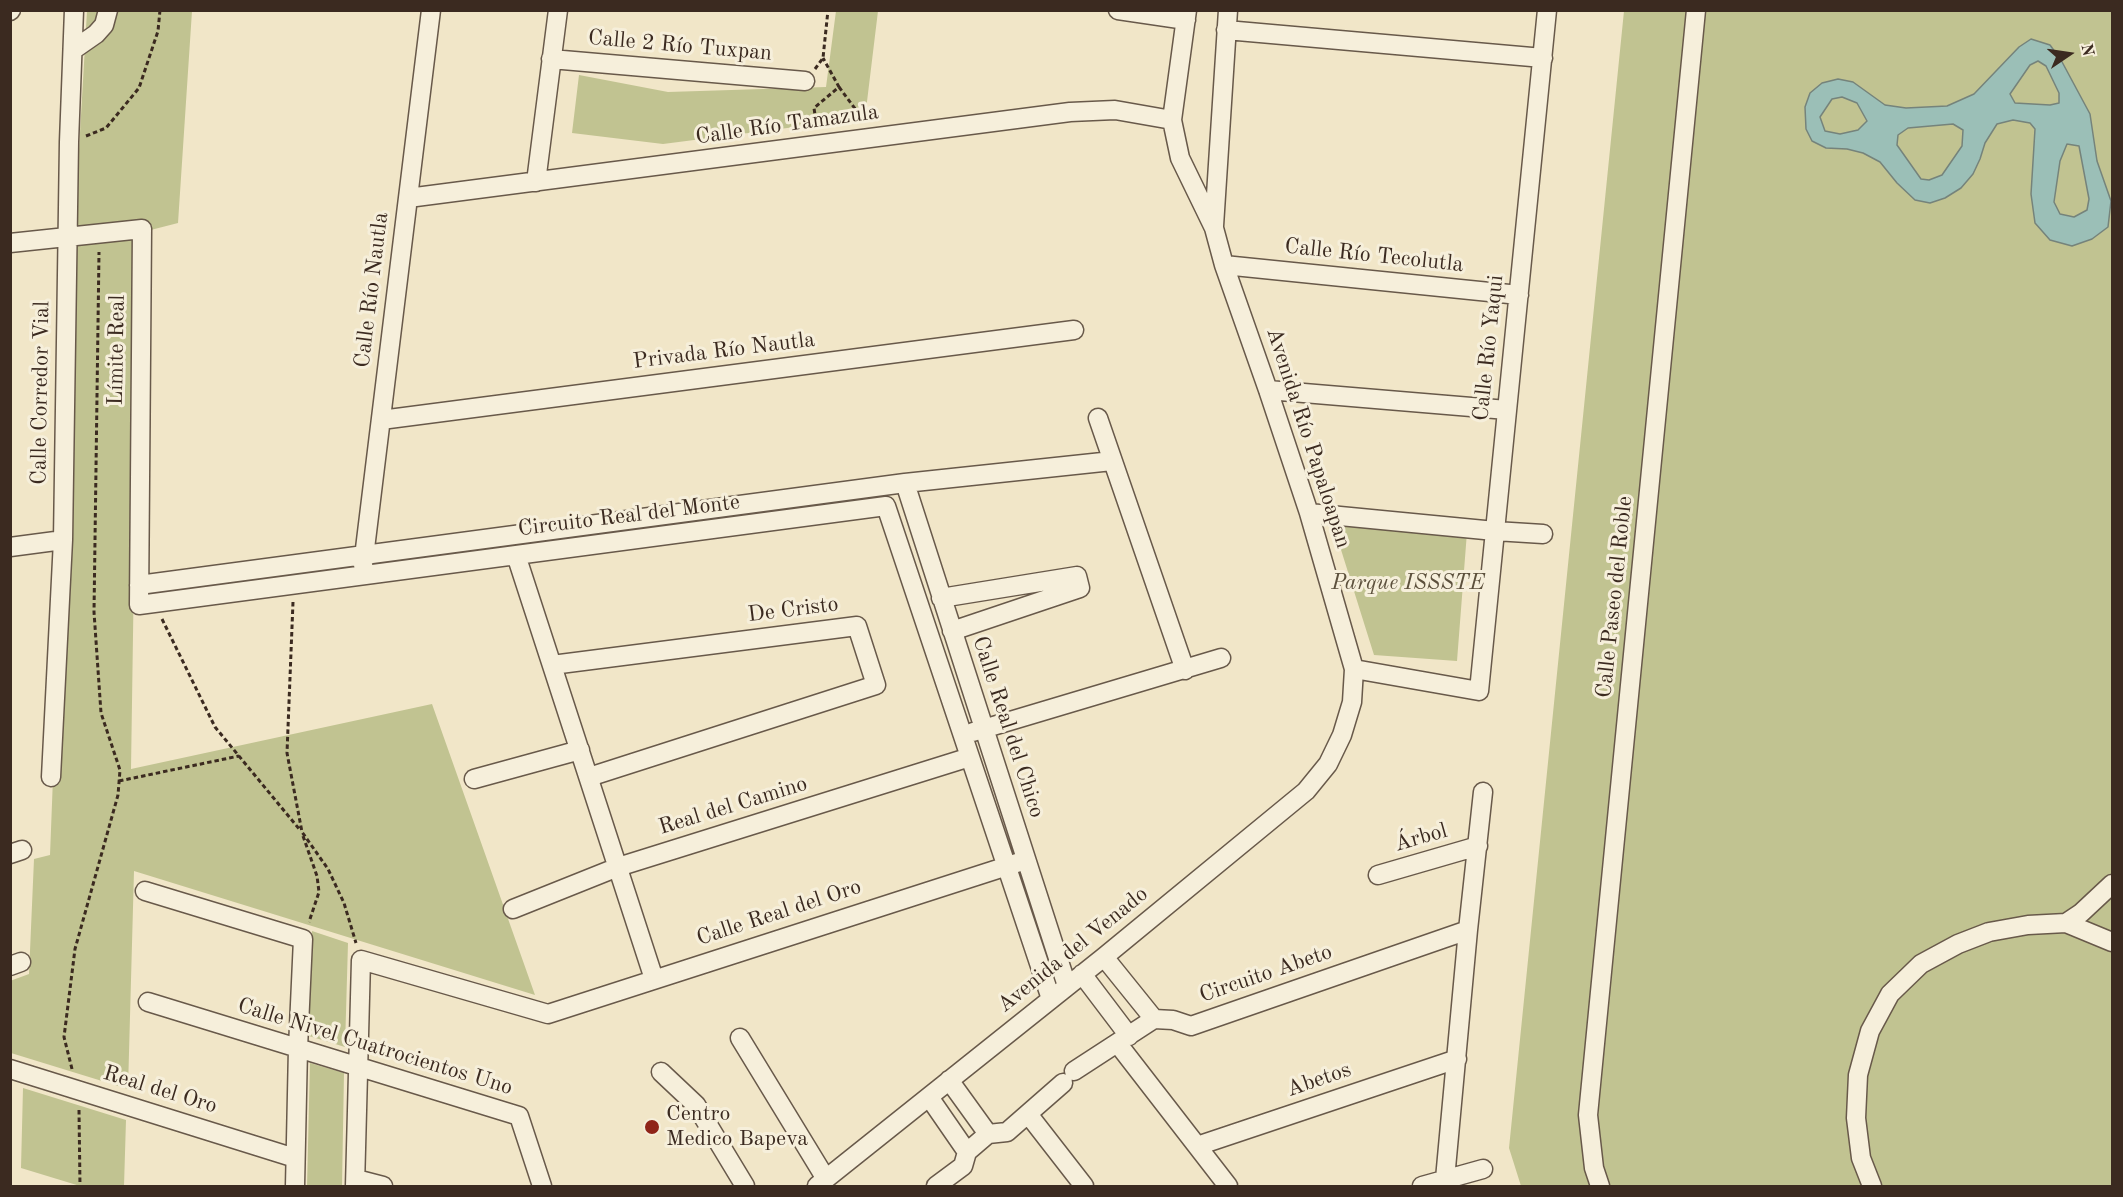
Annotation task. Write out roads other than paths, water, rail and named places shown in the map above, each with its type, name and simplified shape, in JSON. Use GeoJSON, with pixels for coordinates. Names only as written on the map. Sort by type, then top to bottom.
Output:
{"type":"FeatureCollection","features":[{"type":"Feature","properties":{"kind":"street","name":"Calle Corredor Vial"},"geometry":{"type":"LineString","coordinates":[[51,777],[63,540],[67,236],[74,10]]}},
{"type":"Feature","properties":{"kind":"street"},"geometry":{"type":"LineString","coordinates":[[73,50],[96,34],[104,25],[108,10]]}},
{"type":"Feature","properties":{"kind":"street","name":"Calle Río Nautla"},"geometry":{"type":"LineString","coordinates":[[361,576],[431,10]]}},
{"type":"Feature","properties":{"kind":"street"},"geometry":{"type":"LineString","coordinates":[[536,182],[558,10]]}},
{"type":"Feature","properties":{"kind":"street"},"geometry":{"type":"LineString","coordinates":[[1118,10],[1186,15]]}},
{"type":"Feature","properties":{"kind":"street","name":"Avenida Río Papaloapan"},"geometry":{"type":"LineString","coordinates":[[1214,228],[1228,10]]}},
{"type":"Feature","properties":{"kind":"street","name":"Calle Río Yaqui"},"geometry":{"type":"LineString","coordinates":[[1354,669],[1479,691],[1547,10]]}},
{"type":"Feature","properties":{"kind":"street","name":"Calle Paseo del Roble"},"geometry":{"type":"LineString","coordinates":[[1600,1186],[1594,1168],[1588,1115],[1696,10]]}},
{"type":"Feature","properties":{"kind":"street","name":"Avenida Río Papaloapan"},"geometry":{"type":"LineString","coordinates":[[1186,15],[1172,120],[1180,158],[1214,228],[1224,265],[1309,513],[1354,669],[1352,702],[1342,735]]}},
{"type":"Feature","properties":{"kind":"street"},"geometry":{"type":"LineString","coordinates":[[1226,30],[1543,58]]}},
{"type":"Feature","properties":{"kind":"street","name":"Calle 2 Río Tuxpan"},"geometry":{"type":"LineString","coordinates":[[551,59],[805,81]]}},
{"type":"Feature","properties":{"kind":"street","name":"Calle Río Tamazula"},"geometry":{"type":"LineString","coordinates":[[408,198],[1070,112],[1116,110],[1172,120]]}},
{"type":"Feature","properties":{"kind":"street","name":"Límite Real"},"geometry":{"type":"LineString","coordinates":[[10,243],[142,229],[139,585],[148,604]]}},
{"type":"Feature","properties":{"kind":"street","name":"Calle Río Tecolutla"},"geometry":{"type":"LineString","coordinates":[[1224,265],[1519,295]]}},
{"type":"Feature","properties":{"kind":"street","name":"Privada Río Nautla"},"geometry":{"type":"LineString","coordinates":[[381,420],[1074,330]]}},
{"type":"Feature","properties":{"kind":"street"},"geometry":{"type":"LineString","coordinates":[[1268,390],[1507,410]]}},
{"type":"Feature","properties":{"kind":"street"},"geometry":{"type":"LineString","coordinates":[[1098,418],[1185,670]]}},
{"type":"Feature","properties":{"kind":"street","name":"Circuito Real del Monte"},"geometry":{"type":"LineString","coordinates":[[139,585],[905,483],[1112,461]]}},
{"type":"Feature","properties":{"kind":"street","name":"Calle Real del Chico"},"geometry":{"type":"LineString","coordinates":[[905,483],[1067,986]]}},
{"type":"Feature","properties":{"kind":"street","name":"Circuito Real del Monte"},"geometry":{"type":"LineString","coordinates":[[148,604],[886,506],[1051,999]]}},
{"type":"Feature","properties":{"kind":"street"},"geometry":{"type":"LineString","coordinates":[[1309,513],[1543,534]]}},
{"type":"Feature","properties":{"kind":"street"},"geometry":{"type":"LineString","coordinates":[[10,547],[63,540]]}},
{"type":"Feature","properties":{"kind":"street"},"geometry":{"type":"LineString","coordinates":[[516,555],[654,979]]}},
{"type":"Feature","properties":{"kind":"street"},"geometry":{"type":"LineString","coordinates":[[941,598],[1077,576],[1080,588],[952,631]]}},
{"type":"Feature","properties":{"kind":"street","name":"De Cristo"},"geometry":{"type":"LineString","coordinates":[[552,665],[857,626],[876,685],[589,777]]}},
{"type":"Feature","properties":{"kind":"street"},"geometry":{"type":"LineString","coordinates":[[962,736],[1221,658]]}},
{"type":"Feature","properties":{"kind":"street","name":"Avenida del Venado"},"geometry":{"type":"LineString","coordinates":[[821,1183],[1104,957],[1306,791],[1328,765],[1342,735]]}},
{"type":"Feature","properties":{"kind":"street"},"geometry":{"type":"LineString","coordinates":[[474,779],[580,750]]}},
{"type":"Feature","properties":{"kind":"street","name":"Real del Camino"},"geometry":{"type":"LineString","coordinates":[[513,909],[618,867],[970,757]]}},
{"type":"Feature","properties":{"kind":"street"},"geometry":{"type":"LineString","coordinates":[[1445,1179],[1483,792]]}},
{"type":"Feature","properties":{"kind":"street","name":"Árbol"},"geometry":{"type":"LineString","coordinates":[[1378,875],[1478,846]]}},
{"type":"Feature","properties":{"kind":"street","name":"Calle Real del Oro"},"geometry":{"type":"LineString","coordinates":[[359,1068],[361,960],[549,1014],[1026,860]]}},
{"type":"Feature","properties":{"kind":"street"},"geometry":{"type":"LineString","coordinates":[[2066,923],[2081,913],[2112,884]]}},
{"type":"Feature","properties":{"kind":"street"},"geometry":{"type":"LineString","coordinates":[[145,891],[303,939],[295,1186]]}},
{"type":"Feature","properties":{"kind":"street"},"geometry":{"type":"LineString","coordinates":[[1872,1186],[1861,1158],[1856,1118],[1858,1075],[1870,1031],[1890,994],[1921,964],[1958,944],[1989,933],[2028,925],[2066,923],[2112,942]]}},
{"type":"Feature","properties":{"kind":"street","name":"Circuito Abeto"},"geometry":{"type":"LineString","coordinates":[[1154,1019],[1173,1020],[1191,1026],[1468,930]]}},
{"type":"Feature","properties":{"kind":"street"},"geometry":{"type":"LineString","coordinates":[[939,1186],[963,1166],[967,1152],[988,1134],[1007,1132],[1069,1077],[1154,1019],[1104,957]]}},
{"type":"Feature","properties":{"kind":"street"},"geometry":{"type":"LineString","coordinates":[[1082,974],[1123,1040],[1197,1146],[1228,1186]]}},
{"type":"Feature","properties":{"kind":"street","name":"Calle Nivel Cuatrocientos Uno"},"geometry":{"type":"LineString","coordinates":[[148,1002],[519,1116],[542,1186]]}},
{"type":"Feature","properties":{"kind":"street"},"geometry":{"type":"LineString","coordinates":[[740,1038],[821,1183]]}},
{"type":"Feature","properties":{"kind":"street","name":"Abetos"},"geometry":{"type":"LineString","coordinates":[[1197,1146],[1457,1059]]}},
{"type":"Feature","properties":{"kind":"street"},"geometry":{"type":"LineString","coordinates":[[359,1068],[356,1183],[383,1186]]}},
{"type":"Feature","properties":{"kind":"street","name":"Real del Oro"},"geometry":{"type":"LineString","coordinates":[[10,1069],[295,1158]]}},
{"type":"Feature","properties":{"kind":"street"},"geometry":{"type":"LineString","coordinates":[[661,1072],[696,1105],[745,1186]]}},
{"type":"Feature","properties":{"kind":"street"},"geometry":{"type":"LineString","coordinates":[[949,1080],[988,1134]]}},
{"type":"Feature","properties":{"kind":"street"},"geometry":{"type":"LineString","coordinates":[[928,1097],[967,1152]]}},
{"type":"Feature","properties":{"kind":"street"},"geometry":{"type":"LineString","coordinates":[[1028,1114],[1084,1186]]}},
{"type":"Feature","properties":{"kind":"street"},"geometry":{"type":"LineString","coordinates":[[1422,1186],[1482,1169]]}},
{"type":"Feature","properties":{"kind":"water"},"geometry":{"type":"Polygon","coordinates":[[[2031,39],[2050,45],[2061,60],[2090,114],[2097,161],[2111,201],[2108,227],[2092,239],[2072,246],[2050,240],[2035,223],[2031,194],[2035,129],[2030,123],[2013,120],[1997,124],[1985,143],[1973,174],[1961,188],[1945,198],[1930,203],[1915,200],[1880,162],[1863,153],[1847,149],[1826,148],[1812,141],[1806,129],[1805,107],[1810,93],[1822,83],[1838,79],[1853,82],[1885,105],[1906,108],[1947,106],[1974,94],[2019,47],[2031,39]],[[2038,61],[2030,65],[2010,94],[2015,103],[2050,105],[2059,103],[2059,93],[2046,66],[2038,61]],[[1842,97],[1832,99],[1820,117],[1825,131],[1840,134],[1858,130],[1867,121],[1857,103],[1842,97]],[[1953,124],[1908,128],[1898,135],[1897,145],[1921,179],[1929,180],[1942,175],[1962,146],[1963,130],[1953,124]],[[2067,144],[2060,161],[2054,202],[2060,214],[2074,217],[2087,210],[2089,199],[2079,146],[2067,144]]]}},
{"type":"Feature","properties":{"kind":"place","name":"Centro Medico Bapeva"},"geometry":{"type":"Point","coordinates":[652,1127]}},
{"type":"Feature","properties":{"kind":"park label","name":"Parque ISSSTE"},"geometry":{"type":"Point","coordinates":[1408,583]}}]}
